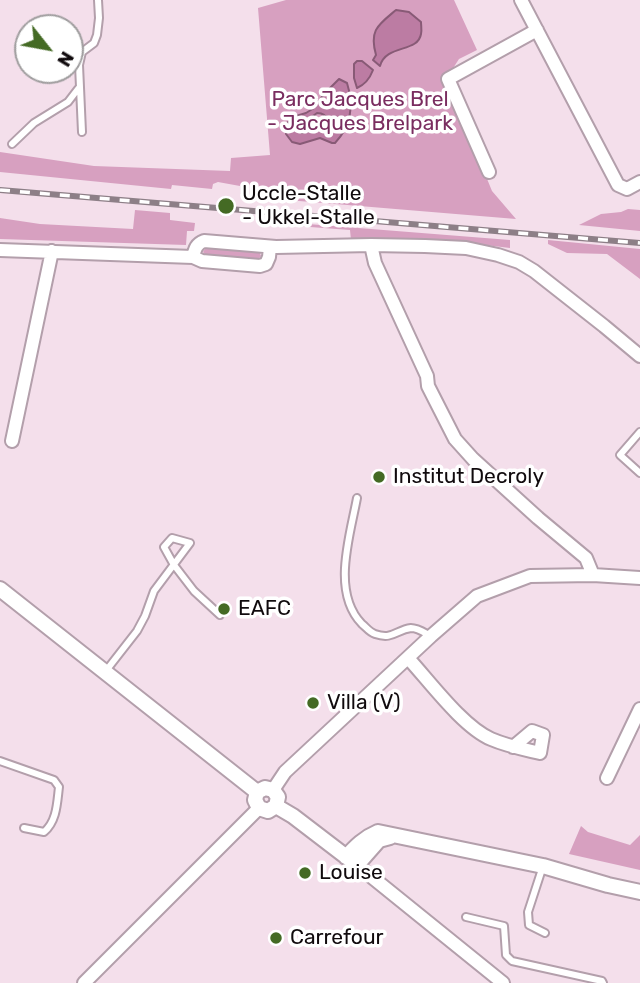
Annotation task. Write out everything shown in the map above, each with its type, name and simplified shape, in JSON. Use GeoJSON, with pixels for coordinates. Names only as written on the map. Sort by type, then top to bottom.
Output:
{"type":"FeatureCollection","features":[{"type":"Feature","properties":{"kind":"street"},"geometry":{"type":"LineString","coordinates":[[522,0],[618,185],[628,189],[640,182]]}},
{"type":"Feature","properties":{"kind":"street"},"geometry":{"type":"LineString","coordinates":[[489,172],[448,79],[537,30]]}},
{"type":"Feature","properties":{"kind":"street"},"geometry":{"type":"LineString","coordinates":[[193,257],[195,247],[204,241],[270,247],[371,245],[466,248],[498,254],[534,271],[640,356]]}},
{"type":"Feature","properties":{"kind":"street"},"geometry":{"type":"LineString","coordinates":[[371,245],[375,263],[427,376],[428,386],[455,439],[481,467],[586,558],[593,575]]}},
{"type":"Feature","properties":{"kind":"street"},"geometry":{"type":"LineString","coordinates":[[0,250],[193,257],[202,261],[260,266],[266,264],[270,247]]}},
{"type":"Feature","properties":{"kind":"street"},"geometry":{"type":"LineString","coordinates":[[12,441],[52,251]]}},
{"type":"Feature","properties":{"kind":"street"},"geometry":{"type":"LineString","coordinates":[[273,790],[285,772],[477,596],[530,576],[593,575],[640,578]]}},
{"type":"Feature","properties":{"kind":"street"},"geometry":{"type":"LineString","coordinates":[[0,589],[257,792]]}},
{"type":"Feature","properties":{"kind":"street"},"geometry":{"type":"LineString","coordinates":[[408,658],[469,726],[490,739],[513,747]]}},
{"type":"Feature","properties":{"kind":"street"},"geometry":{"type":"LineString","coordinates":[[607,778],[640,709]]}},
{"type":"Feature","properties":{"kind":"street"},"geometry":{"type":"LineString","coordinates":[[265,788],[273,790],[278,797],[276,806],[268,811],[259,808],[255,800],[257,792],[265,788]]}},
{"type":"Feature","properties":{"kind":"street"},"geometry":{"type":"LineString","coordinates":[[276,806],[352,861],[503,983]]}},
{"type":"Feature","properties":{"kind":"street"},"geometry":{"type":"LineString","coordinates":[[84,983],[259,808]]}},
{"type":"Feature","properties":{"kind":"street"},"geometry":{"type":"LineString","coordinates":[[352,861],[358,844],[367,836],[378,832],[543,866],[640,892]]}},
{"type":"Feature","properties":{"kind":"lane"},"geometry":{"type":"LineString","coordinates":[[82,132],[80,59],[85,48],[94,43],[99,27],[98,0]]}},
{"type":"Feature","properties":{"kind":"lane"},"geometry":{"type":"LineString","coordinates":[[12,144],[34,123],[68,102],[79,87]]}},
{"type":"Feature","properties":{"kind":"lane"},"geometry":{"type":"LineString","coordinates":[[640,432],[620,455],[640,473]]}},
{"type":"Feature","properties":{"kind":"lane"},"geometry":{"type":"LineString","coordinates":[[357,498],[344,572],[346,593],[355,617],[372,633],[389,637],[410,628],[431,636]]}},
{"type":"Feature","properties":{"kind":"lane"},"geometry":{"type":"LineString","coordinates":[[106,672],[137,631],[155,591],[174,565],[190,543],[172,538],[164,547],[174,565],[194,591],[220,615]]}},
{"type":"Feature","properties":{"kind":"lane"},"geometry":{"type":"LineString","coordinates":[[0,761],[54,780],[60,787],[55,814],[49,828],[44,832],[24,828]]}},
{"type":"Feature","properties":{"kind":"lane"},"geometry":{"type":"LineString","coordinates":[[543,866],[528,912],[529,925],[545,933]]}},
{"type":"Feature","properties":{"kind":"lane"},"geometry":{"type":"LineString","coordinates":[[466,917],[504,926],[506,956],[512,961],[603,983]]}},
{"type":"Feature","properties":{"kind":"green space","name":"Parc Jacques Brel - Jacques Brelpark"},"geometry":{"type":"Polygon","coordinates":[[[286,0],[454,0],[477,50],[459,59],[446,79],[492,191],[516,219],[275,199],[240,194],[240,186],[218,182],[213,184],[212,189],[172,185],[171,189],[0,172],[0,152],[94,166],[230,171],[231,158],[270,155],[258,8],[286,0]]]}},
{"type":"Feature","properties":{"kind":"green space"},"geometry":{"type":"Polygon","coordinates":[[[628,209],[640,210],[640,231],[579,225],[601,214],[628,209]]]}},
{"type":"Feature","properties":{"kind":"green space"},"geometry":{"type":"Polygon","coordinates":[[[135,210],[170,213],[170,220],[195,223],[194,231],[187,231],[186,245],[0,239],[0,218],[40,224],[133,229],[135,210]]]}},
{"type":"Feature","properties":{"kind":"green space"},"geometry":{"type":"Polygon","coordinates":[[[270,221],[510,240],[510,248],[408,239],[388,242],[351,240],[350,230],[270,224],[270,221]]]}},
{"type":"Feature","properties":{"kind":"green space"},"geometry":{"type":"Polygon","coordinates":[[[548,240],[640,249],[640,279],[607,254],[567,253],[548,244],[548,240]]]}},
{"type":"Feature","properties":{"kind":"green space"},"geometry":{"type":"Polygon","coordinates":[[[207,246],[259,251],[261,256],[258,260],[207,257],[203,252],[207,246]]]}},
{"type":"Feature","properties":{"kind":"green space"},"geometry":{"type":"Polygon","coordinates":[[[581,826],[588,832],[630,845],[640,835],[640,870],[569,854],[581,826]]]}},
{"type":"Feature","properties":{"kind":"shaded area"},"geometry":{"type":"Polygon","coordinates":[[[396,10],[409,12],[421,22],[421,34],[414,44],[389,54],[380,66],[373,60],[376,55],[375,34],[380,24],[396,10]]]}},
{"type":"Feature","properties":{"kind":"shaded area"},"geometry":{"type":"Polygon","coordinates":[[[362,61],[373,70],[357,88],[354,64],[362,61]]]}},
{"type":"Feature","properties":{"kind":"shaded area"},"geometry":{"type":"Polygon","coordinates":[[[339,79],[347,83],[351,107],[341,136],[335,143],[320,138],[300,144],[292,142],[286,134],[287,123],[314,108],[339,79]],[[317,113],[295,127],[296,129],[302,133],[322,125],[327,120],[324,114],[317,113]]]}},
{"type":"Feature","properties":{"kind":"railway"},"geometry":{"type":"LineString","coordinates":[[0,190],[640,243]]}},
{"type":"Feature","properties":{"kind":"place","name":"Uccle-Stalle - Ukkel-Stalle"},"geometry":{"type":"Point","coordinates":[226,206]}},
{"type":"Feature","properties":{"kind":"place","name":"Institut Decroly"},"geometry":{"type":"Point","coordinates":[379,477]}},
{"type":"Feature","properties":{"kind":"place","name":"EAFC"},"geometry":{"type":"Point","coordinates":[224,609]}},
{"type":"Feature","properties":{"kind":"place","name":"Villa (V)"},"geometry":{"type":"Point","coordinates":[313,703]}},
{"type":"Feature","properties":{"kind":"place","name":"Louise"},"geometry":{"type":"Point","coordinates":[305,873]}},
{"type":"Feature","properties":{"kind":"place","name":"Carrefour"},"geometry":{"type":"Point","coordinates":[276,938]}}]}
